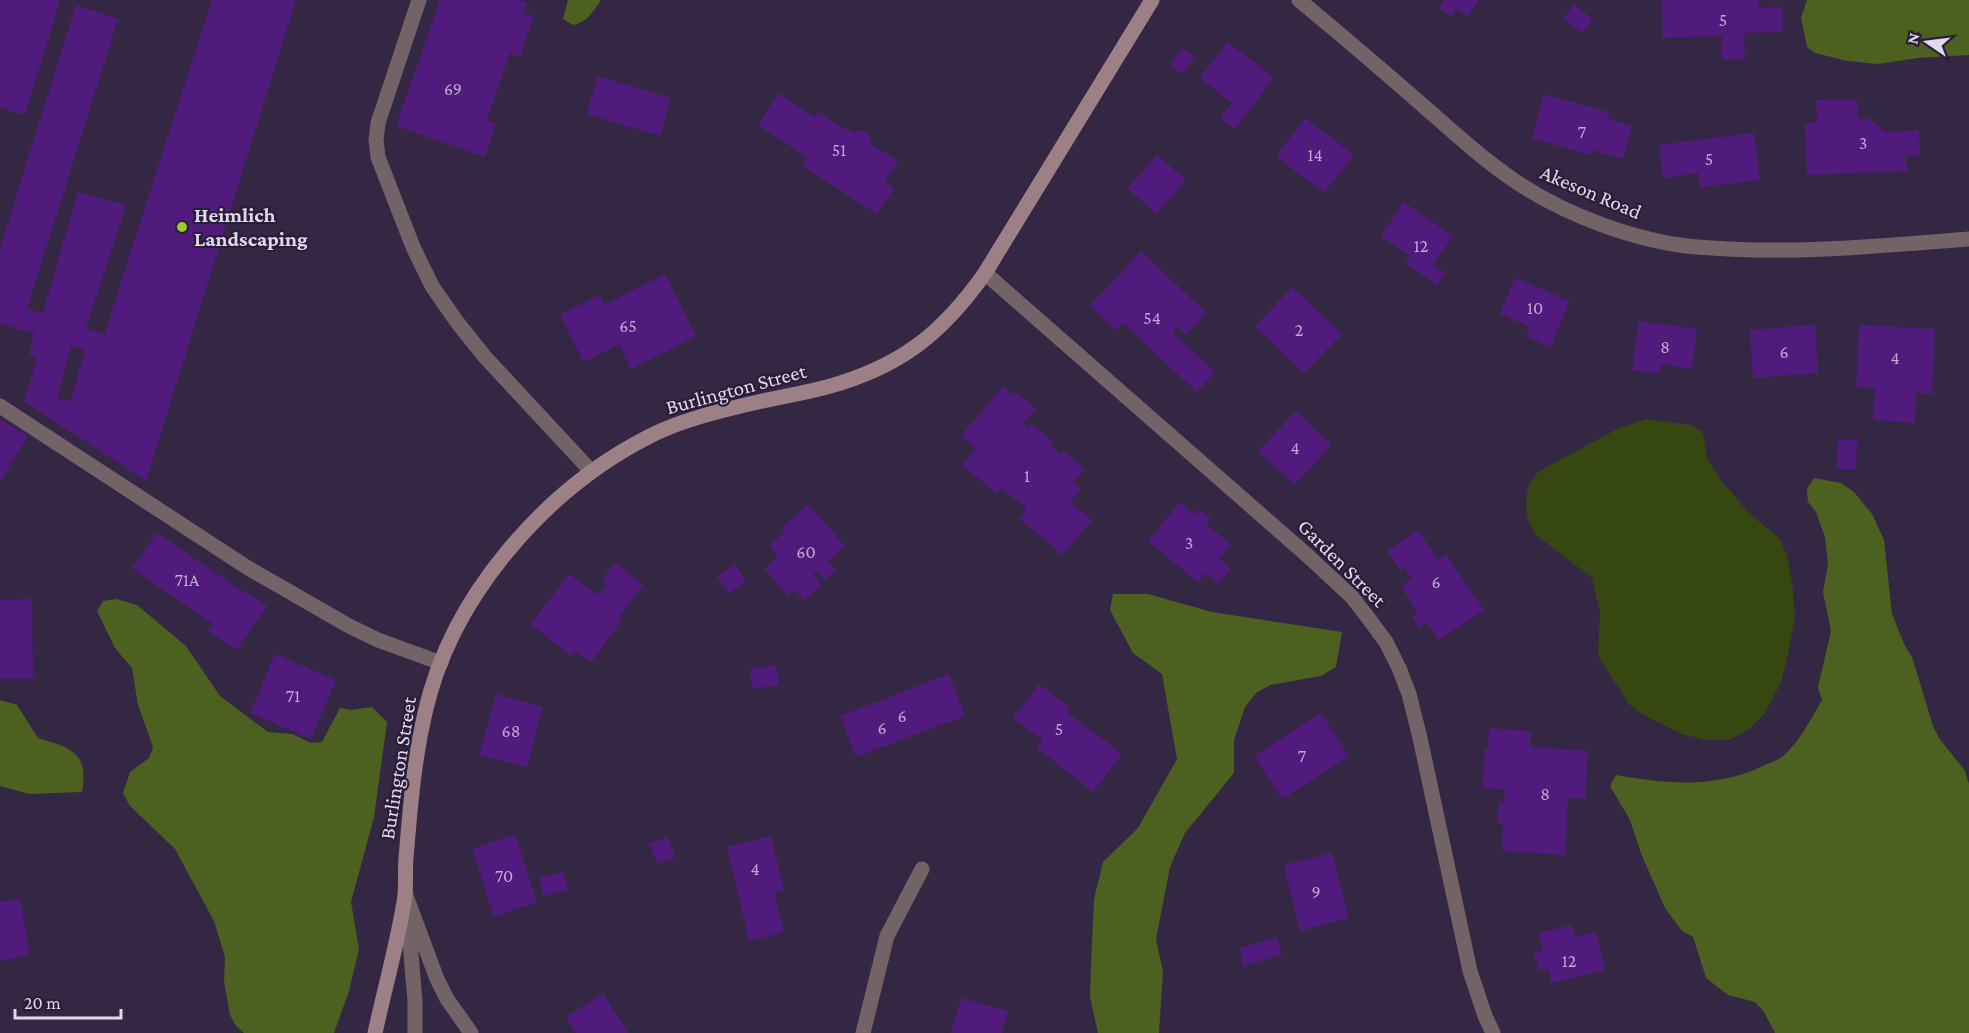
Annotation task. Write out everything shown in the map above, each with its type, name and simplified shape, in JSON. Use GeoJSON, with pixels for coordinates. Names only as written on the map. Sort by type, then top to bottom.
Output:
{"type":"FeatureCollection","features":[{"type":"Feature","properties":{"kind":"street"},"geometry":{"type":"LineString","coordinates":[[419,0],[378,123],[376,140],[378,157],[413,248],[444,304],[485,357],[591,471]]}},
{"type":"Feature","properties":{"kind":"street","name":"Burlington Street"},"geometry":{"type":"LineString","coordinates":[[375,1033],[405,893],[405,867],[416,763],[425,711],[454,632],[493,569],[514,542],[591,471],[641,441],[675,424],[746,404],[856,378],[882,367],[928,338],[964,302],[985,273],[1152,0]]}},
{"type":"Feature","properties":{"kind":"street","name":"Akeson Road"},"geometry":{"type":"LineString","coordinates":[[1299,0],[1498,169],[1544,197],[1609,226],[1633,234],[1685,245],[1740,249],[1792,250],[1969,239]]}},
{"type":"Feature","properties":{"kind":"street","name":"Garden Street"},"geometry":{"type":"LineString","coordinates":[[985,273],[1308,556],[1352,597],[1386,642],[1408,694],[1432,792],[1465,952],[1485,1016],[1494,1033]]}},
{"type":"Feature","properties":{"kind":"street"},"geometry":{"type":"LineString","coordinates":[[0,406],[248,568],[349,626],[378,640],[441,663]]}},
{"type":"Feature","properties":{"kind":"street"},"geometry":{"type":"LineString","coordinates":[[863,1033],[887,936],[922,869]]}},
{"type":"Feature","properties":{"kind":"street"},"geometry":{"type":"LineString","coordinates":[[405,893],[416,1001],[415,1033]]}},
{"type":"Feature","properties":{"kind":"street"},"geometry":{"type":"LineString","coordinates":[[405,893],[437,979],[447,999],[471,1033]]}},
{"type":"Feature","properties":{"kind":"green space"},"geometry":{"type":"Polygon","coordinates":[[[568,0],[601,0],[587,19],[573,25],[563,19],[568,0]]]}},
{"type":"Feature","properties":{"kind":"green space"},"geometry":{"type":"Polygon","coordinates":[[[1807,0],[1969,0],[1969,55],[1918,58],[1878,64],[1847,61],[1815,53],[1807,47],[1801,18],[1807,0]]]}},
{"type":"Feature","properties":{"kind":"green space"},"geometry":{"type":"Polygon","coordinates":[[[1646,419],[1692,425],[1703,433],[1707,458],[1720,479],[1749,513],[1780,539],[1787,555],[1795,615],[1781,682],[1765,713],[1749,729],[1730,740],[1706,740],[1682,734],[1642,714],[1629,704],[1598,656],[1600,612],[1592,578],[1536,535],[1528,520],[1526,506],[1528,486],[1538,472],[1617,429],[1646,419]]]}},
{"type":"Feature","properties":{"kind":"green space"},"geometry":{"type":"Polygon","coordinates":[[[1814,478],[1841,483],[1854,492],[1872,514],[1884,540],[1892,614],[1912,657],[1933,726],[1939,738],[1965,771],[1969,784],[1969,1033],[1775,1033],[1764,1012],[1755,1002],[1728,995],[1706,978],[1693,937],[1682,931],[1665,908],[1642,856],[1630,820],[1610,786],[1616,775],[1654,781],[1692,782],[1729,778],[1747,773],[1782,757],[1804,730],[1822,700],[1818,687],[1831,631],[1823,592],[1828,564],[1825,537],[1816,512],[1808,502],[1807,489],[1814,478]]]}},
{"type":"Feature","properties":{"kind":"green space"},"geometry":{"type":"Polygon","coordinates":[[[1113,594],[1148,594],[1212,612],[1342,632],[1336,667],[1321,676],[1270,685],[1256,693],[1245,707],[1234,740],[1234,773],[1185,833],[1170,867],[1156,939],[1163,972],[1159,1033],[1098,1033],[1090,997],[1094,899],[1103,862],[1138,828],[1177,759],[1162,674],[1133,653],[1110,610],[1113,594]]]}},
{"type":"Feature","properties":{"kind":"green space"},"geometry":{"type":"Polygon","coordinates":[[[116,599],[137,605],[186,646],[220,696],[268,732],[292,734],[311,743],[322,742],[340,708],[350,710],[372,707],[387,722],[374,817],[351,902],[359,949],[349,991],[334,1033],[244,1033],[236,1026],[230,1015],[224,981],[225,957],[214,921],[175,849],[130,806],[123,793],[130,772],[149,758],[153,747],[138,705],[132,668],[115,648],[97,611],[103,601],[116,599]]]}},
{"type":"Feature","properties":{"kind":"green space"},"geometry":{"type":"Polygon","coordinates":[[[0,700],[17,705],[38,738],[60,745],[75,754],[83,768],[82,792],[29,794],[0,786],[0,700]]]}},
{"type":"Feature","properties":{"kind":"building"},"geometry":{"type":"Polygon","coordinates":[[[0,0],[60,0],[25,115],[0,108],[0,0]]]}},
{"type":"Feature","properties":{"kind":"building","name":"Heimlich Landscaping"},"geometry":{"type":"Polygon","coordinates":[[[212,0],[296,0],[146,481],[24,401],[37,358],[29,356],[34,333],[0,324],[0,248],[76,5],[118,19],[27,309],[43,313],[78,192],[126,205],[86,328],[104,335],[212,0]],[[71,346],[57,398],[71,401],[85,350],[71,346]]]}},
{"type":"Feature","properties":{"kind":"building"},"geometry":{"type":"Polygon","coordinates":[[[440,0],[518,0],[527,3],[523,13],[534,16],[520,57],[510,53],[487,120],[496,124],[485,157],[396,126],[440,0]]]}},
{"type":"Feature","properties":{"kind":"building"},"geometry":{"type":"Polygon","coordinates":[[[1444,0],[1479,0],[1468,16],[1456,9],[1451,17],[1439,8],[1444,0]]]}},
{"type":"Feature","properties":{"kind":"building"},"geometry":{"type":"Polygon","coordinates":[[[1662,0],[1758,0],[1759,8],[1782,7],[1783,32],[1744,33],[1745,59],[1722,60],[1722,36],[1663,38],[1662,0]]]}},
{"type":"Feature","properties":{"kind":"building"},"geometry":{"type":"Polygon","coordinates":[[[1574,4],[1593,20],[1582,33],[1563,19],[1574,4]]]}},
{"type":"Feature","properties":{"kind":"building"},"geometry":{"type":"Polygon","coordinates":[[[1227,42],[1274,77],[1235,129],[1220,118],[1232,103],[1200,78],[1227,42]]]}},
{"type":"Feature","properties":{"kind":"building"},"geometry":{"type":"Polygon","coordinates":[[[1182,47],[1195,56],[1183,74],[1170,65],[1182,47]]]}},
{"type":"Feature","properties":{"kind":"building"},"geometry":{"type":"Polygon","coordinates":[[[598,76],[671,98],[660,136],[587,114],[598,76]]]}},
{"type":"Feature","properties":{"kind":"building"},"geometry":{"type":"Polygon","coordinates":[[[778,93],[815,117],[818,112],[846,130],[847,128],[854,132],[863,130],[870,135],[871,144],[898,161],[884,182],[894,188],[877,214],[801,165],[807,157],[758,125],[778,93]]]}},
{"type":"Feature","properties":{"kind":"building"},"geometry":{"type":"Polygon","coordinates":[[[1544,94],[1609,112],[1607,118],[1632,126],[1623,159],[1592,150],[1590,155],[1532,138],[1544,94]]]}},
{"type":"Feature","properties":{"kind":"building"},"geometry":{"type":"Polygon","coordinates":[[[1857,99],[1858,119],[1870,119],[1885,132],[1919,130],[1920,155],[1906,156],[1907,171],[1807,175],[1805,123],[1817,122],[1816,100],[1857,99]]]}},
{"type":"Feature","properties":{"kind":"building"},"geometry":{"type":"Polygon","coordinates":[[[1305,118],[1354,155],[1324,193],[1276,156],[1305,118]]]}},
{"type":"Feature","properties":{"kind":"building"},"geometry":{"type":"Polygon","coordinates":[[[1754,133],[1760,180],[1700,187],[1698,173],[1663,178],[1659,145],[1754,133]]]}},
{"type":"Feature","properties":{"kind":"building"},"geometry":{"type":"Polygon","coordinates":[[[1157,155],[1186,180],[1156,214],[1127,188],[1157,155]]]}},
{"type":"Feature","properties":{"kind":"building"},"geometry":{"type":"Polygon","coordinates":[[[1404,202],[1453,236],[1433,265],[1445,273],[1437,285],[1405,264],[1410,256],[1381,236],[1404,202]]]}},
{"type":"Feature","properties":{"kind":"building"},"geometry":{"type":"Polygon","coordinates":[[[1141,251],[1206,313],[1186,335],[1177,326],[1172,332],[1215,372],[1197,392],[1123,323],[1115,330],[1090,306],[1141,251]]]}},
{"type":"Feature","properties":{"kind":"building"},"geometry":{"type":"Polygon","coordinates":[[[665,274],[696,336],[631,369],[619,344],[584,362],[560,315],[599,295],[604,305],[665,274]]]}},
{"type":"Feature","properties":{"kind":"building"},"geometry":{"type":"Polygon","coordinates":[[[1515,278],[1570,301],[1550,347],[1526,336],[1530,327],[1500,314],[1515,278]]]}},
{"type":"Feature","properties":{"kind":"building"},"geometry":{"type":"Polygon","coordinates":[[[1292,287],[1342,334],[1304,373],[1255,326],[1292,287]]]}},
{"type":"Feature","properties":{"kind":"building"},"geometry":{"type":"Polygon","coordinates":[[[1639,321],[1697,329],[1692,369],[1661,364],[1660,374],[1632,370],[1639,321]]]}},
{"type":"Feature","properties":{"kind":"building"},"geometry":{"type":"Polygon","coordinates":[[[1815,325],[1818,373],[1753,378],[1750,330],[1815,325]]]}},
{"type":"Feature","properties":{"kind":"building"},"geometry":{"type":"Polygon","coordinates":[[[1859,325],[1935,329],[1932,394],[1916,393],[1915,423],[1873,420],[1875,388],[1856,387],[1859,325]]]}},
{"type":"Feature","properties":{"kind":"building"},"geometry":{"type":"Polygon","coordinates":[[[1003,386],[1014,395],[1016,392],[1036,409],[1023,424],[1028,428],[1031,423],[1053,442],[1051,446],[1060,454],[1063,450],[1085,469],[1073,482],[1081,489],[1070,502],[1092,520],[1062,555],[1019,518],[1027,509],[1002,488],[997,494],[962,465],[976,448],[961,436],[1003,386]]]}},
{"type":"Feature","properties":{"kind":"building"},"geometry":{"type":"Polygon","coordinates":[[[1296,411],[1332,445],[1294,485],[1258,451],[1296,411]]]}},
{"type":"Feature","properties":{"kind":"building"},"geometry":{"type":"Polygon","coordinates":[[[0,419],[28,436],[0,482],[0,419]]]}},
{"type":"Feature","properties":{"kind":"building"},"geometry":{"type":"Polygon","coordinates":[[[1838,440],[1857,440],[1856,469],[1837,469],[1838,440]]]}},
{"type":"Feature","properties":{"kind":"building"},"geometry":{"type":"Polygon","coordinates":[[[1180,502],[1195,515],[1199,509],[1211,519],[1206,525],[1231,544],[1219,559],[1231,569],[1218,584],[1205,573],[1198,582],[1148,541],[1180,502]]]}},
{"type":"Feature","properties":{"kind":"building"},"geometry":{"type":"Polygon","coordinates":[[[808,504],[845,546],[828,561],[836,570],[825,580],[817,571],[813,574],[822,585],[804,601],[795,590],[788,596],[764,569],[778,557],[769,546],[785,531],[782,528],[808,504]]]}},
{"type":"Feature","properties":{"kind":"building"},"geometry":{"type":"Polygon","coordinates":[[[1418,530],[1438,560],[1446,554],[1484,610],[1439,640],[1427,622],[1419,628],[1412,617],[1418,613],[1401,586],[1412,579],[1404,567],[1400,570],[1387,552],[1418,530]]]}},
{"type":"Feature","properties":{"kind":"building"},"geometry":{"type":"Polygon","coordinates":[[[157,533],[267,606],[236,650],[208,631],[213,624],[132,568],[157,533]]]}},
{"type":"Feature","properties":{"kind":"building"},"geometry":{"type":"Polygon","coordinates":[[[615,562],[643,585],[619,617],[622,620],[591,662],[576,651],[571,656],[531,624],[569,574],[598,595],[607,583],[602,580],[615,562]]]}},
{"type":"Feature","properties":{"kind":"building"},"geometry":{"type":"Polygon","coordinates":[[[734,564],[746,580],[729,594],[717,577],[734,564]]]}},
{"type":"Feature","properties":{"kind":"building"},"geometry":{"type":"Polygon","coordinates":[[[32,599],[33,678],[0,679],[0,600],[32,599]]]}},
{"type":"Feature","properties":{"kind":"building"},"geometry":{"type":"Polygon","coordinates":[[[275,654],[336,680],[311,739],[250,713],[275,654]]]}},
{"type":"Feature","properties":{"kind":"building"},"geometry":{"type":"Polygon","coordinates":[[[776,665],[779,685],[753,689],[750,669],[776,665]]]}},
{"type":"Feature","properties":{"kind":"building"},"geometry":{"type":"Polygon","coordinates":[[[949,674],[965,716],[856,757],[840,716],[949,674]]]}},
{"type":"Feature","properties":{"kind":"building"},"geometry":{"type":"Polygon","coordinates":[[[1039,684],[1070,708],[1067,712],[1122,754],[1093,792],[1037,748],[1043,741],[1013,718],[1039,684]]]}},
{"type":"Feature","properties":{"kind":"building"},"geometry":{"type":"Polygon","coordinates":[[[496,694],[543,707],[527,767],[479,755],[496,694]]]}},
{"type":"Feature","properties":{"kind":"building"},"geometry":{"type":"Polygon","coordinates":[[[1321,713],[1349,756],[1282,799],[1254,756],[1321,713]]]}},
{"type":"Feature","properties":{"kind":"building"},"geometry":{"type":"Polygon","coordinates":[[[1489,728],[1531,731],[1530,747],[1588,751],[1585,798],[1568,798],[1565,855],[1502,851],[1503,824],[1497,823],[1499,802],[1504,803],[1505,790],[1482,788],[1489,728]]]}},
{"type":"Feature","properties":{"kind":"building"},"geometry":{"type":"Polygon","coordinates":[[[515,834],[537,902],[494,917],[472,849],[515,834]]]}},
{"type":"Feature","properties":{"kind":"building"},"geometry":{"type":"Polygon","coordinates":[[[771,836],[784,890],[774,893],[784,932],[749,941],[727,847],[771,836]]]}},
{"type":"Feature","properties":{"kind":"building"},"geometry":{"type":"Polygon","coordinates":[[[667,837],[675,857],[658,864],[649,844],[667,837]]]}},
{"type":"Feature","properties":{"kind":"building"},"geometry":{"type":"Polygon","coordinates":[[[1332,853],[1349,918],[1300,931],[1284,865],[1332,853]]]}},
{"type":"Feature","properties":{"kind":"building"},"geometry":{"type":"Polygon","coordinates":[[[563,872],[568,890],[544,896],[539,878],[563,872]]]}},
{"type":"Feature","properties":{"kind":"building"},"geometry":{"type":"Polygon","coordinates":[[[20,898],[30,955],[0,961],[0,902],[20,898]]]}},
{"type":"Feature","properties":{"kind":"building"},"geometry":{"type":"Polygon","coordinates":[[[1572,925],[1575,937],[1596,932],[1605,970],[1551,983],[1548,969],[1539,971],[1534,953],[1543,950],[1538,933],[1572,925]]]}},
{"type":"Feature","properties":{"kind":"building"},"geometry":{"type":"Polygon","coordinates":[[[1277,937],[1282,955],[1243,966],[1239,948],[1277,937]]]}},
{"type":"Feature","properties":{"kind":"building"},"geometry":{"type":"Polygon","coordinates":[[[603,993],[628,1033],[576,1033],[566,1017],[603,993]]]}},
{"type":"Feature","properties":{"kind":"building"},"geometry":{"type":"Polygon","coordinates":[[[961,998],[1008,1011],[1002,1033],[951,1033],[961,998]]]}},
{"type":"Feature","properties":{"kind":"place","name":"Heimlich Landscaping"},"geometry":{"type":"Point","coordinates":[182,227]}}]}
